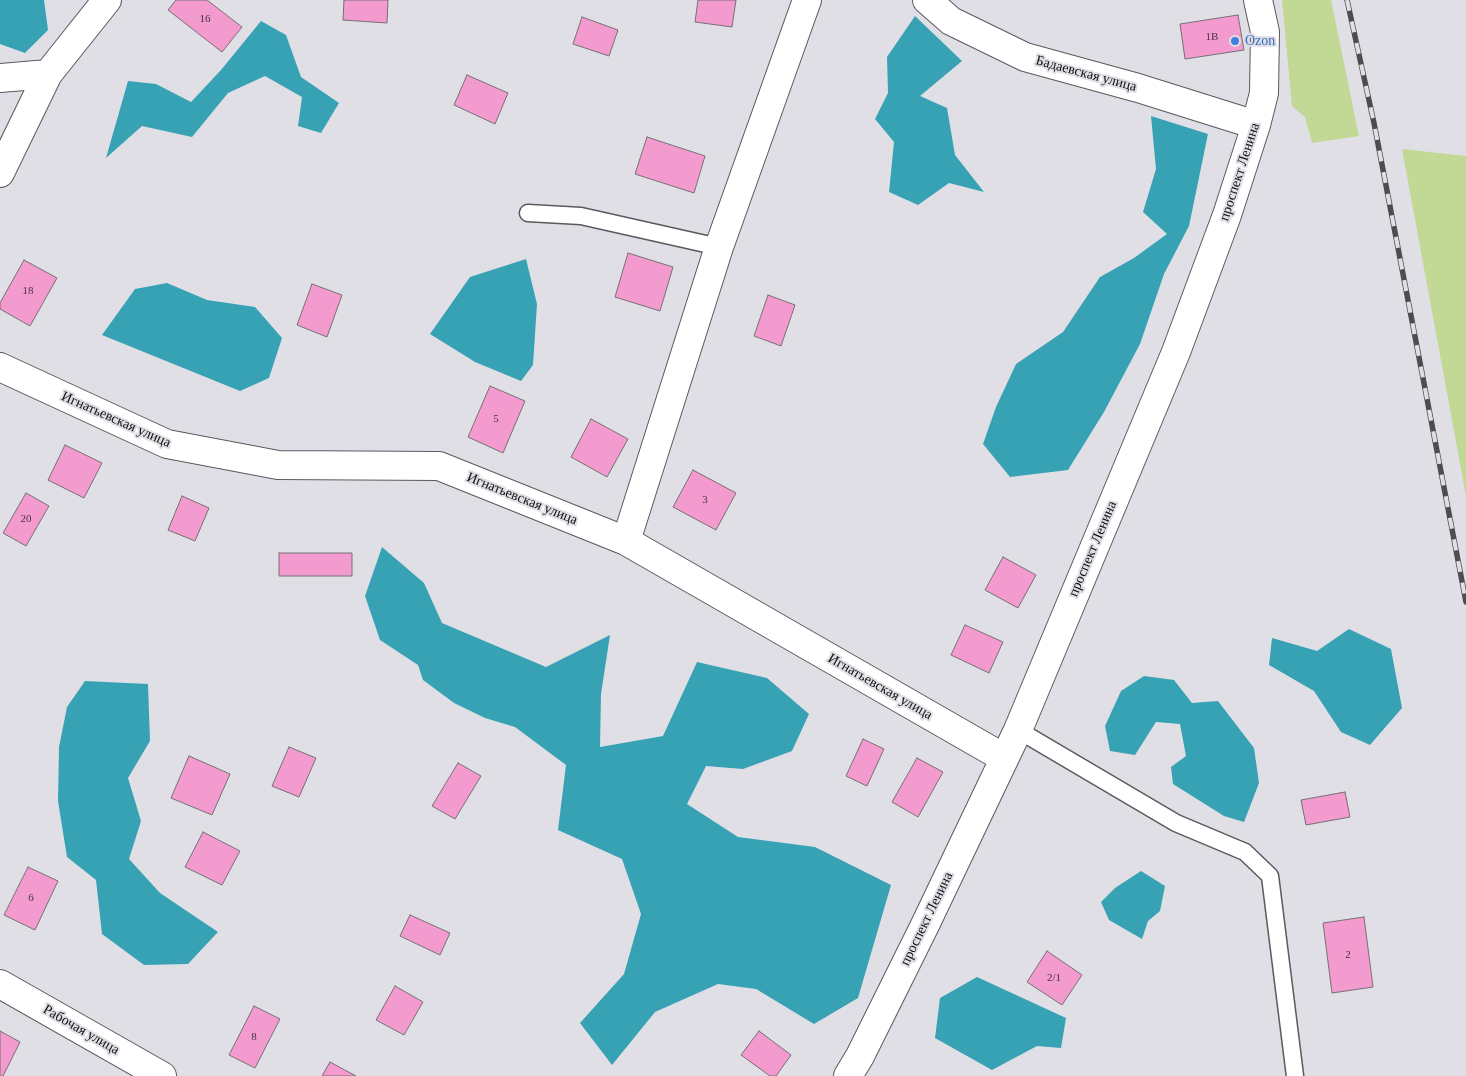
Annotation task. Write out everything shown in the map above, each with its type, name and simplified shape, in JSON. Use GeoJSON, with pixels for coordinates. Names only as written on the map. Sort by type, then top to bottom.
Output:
{"type":"FeatureCollection","features":[{"type":"Feature","properties":{"kind":"street"},"geometry":{"type":"LineString","coordinates":[[0,173],[48,74],[107,0]]}},
{"type":"Feature","properties":{"kind":"street"},"geometry":{"type":"LineString","coordinates":[[626,541],[718,248],[807,0]]}},
{"type":"Feature","properties":{"kind":"street","name":"Бадаевская улица"},"geometry":{"type":"LineString","coordinates":[[927,0],[951,21],[1024,57],[1138,88],[1256,125]]}},
{"type":"Feature","properties":{"kind":"street","name":"проспект Ленина"},"geometry":{"type":"LineString","coordinates":[[848,1076],[925,925],[1018,730],[1176,352],[1227,215],[1256,125],[1264,93],[1265,32],[1258,0]]}},
{"type":"Feature","properties":{"kind":"street"},"geometry":{"type":"LineString","coordinates":[[0,78],[48,74]]}},
{"type":"Feature","properties":{"kind":"street","name":"Игнатьевская улица"},"geometry":{"type":"LineString","coordinates":[[0,367],[167,444],[278,465],[439,466],[626,541],[1004,758]]}},
{"type":"Feature","properties":{"kind":"street","name":"Рабочая улица"},"geometry":{"type":"LineString","coordinates":[[0,984],[162,1076]]}},
{"type":"Feature","properties":{"kind":"lane"},"geometry":{"type":"LineString","coordinates":[[528,213],[581,216],[718,248]]}},
{"type":"Feature","properties":{"kind":"lane"},"geometry":{"type":"LineString","coordinates":[[1018,730],[1176,823],[1245,852],[1270,876],[1295,1076]]}},
{"type":"Feature","properties":{"kind":"green space"},"geometry":{"type":"Polygon","coordinates":[[[1282,0],[1331,0],[1359,136],[1312,143],[1305,117],[1292,106],[1282,0]]]}},
{"type":"Feature","properties":{"kind":"green space"},"geometry":{"type":"Polygon","coordinates":[[[1402,149],[1466,156],[1466,496],[1402,149]]]}},
{"type":"Feature","properties":{"kind":"water"},"geometry":{"type":"Polygon","coordinates":[[[0,0],[44,0],[48,30],[25,53],[0,44],[0,0]]]}},
{"type":"Feature","properties":{"kind":"water"},"geometry":{"type":"Polygon","coordinates":[[[915,16],[962,61],[920,96],[947,108],[955,155],[984,192],[949,183],[918,205],[889,192],[894,142],[875,119],[888,93],[887,57],[915,16]]]}},
{"type":"Feature","properties":{"kind":"water"},"geometry":{"type":"Polygon","coordinates":[[[261,21],[286,35],[301,77],[339,103],[321,133],[298,126],[302,97],[265,76],[228,93],[192,137],[142,126],[106,158],[128,81],[156,84],[191,102],[221,70],[261,21]]]}},
{"type":"Feature","properties":{"kind":"water"},"geometry":{"type":"Polygon","coordinates":[[[1151,116],[1208,134],[1189,226],[1164,274],[1140,344],[1104,412],[1068,470],[1010,477],[983,444],[996,407],[1016,364],[1063,332],[1100,277],[1134,258],[1167,234],[1143,212],[1156,169],[1151,116]]]}},
{"type":"Feature","properties":{"kind":"water"},"geometry":{"type":"Polygon","coordinates":[[[526,259],[537,304],[533,365],[521,381],[475,362],[430,334],[470,277],[526,259]]]}},
{"type":"Feature","properties":{"kind":"water"},"geometry":{"type":"Polygon","coordinates":[[[167,283],[207,300],[255,307],[282,338],[269,378],[240,391],[102,335],[135,289],[167,283]]]}},
{"type":"Feature","properties":{"kind":"water"},"geometry":{"type":"Polygon","coordinates":[[[382,547],[424,583],[442,623],[546,667],[610,635],[601,694],[600,747],[663,736],[697,662],[767,678],[809,714],[792,751],[743,769],[706,766],[687,804],[738,837],[815,847],[891,885],[858,998],[814,1024],[756,989],[718,984],[655,1012],[612,1065],[580,1023],[624,974],[641,914],[622,859],[558,830],[566,765],[515,727],[485,718],[454,703],[423,680],[418,665],[380,640],[365,596],[382,547]]]}},
{"type":"Feature","properties":{"kind":"water"},"geometry":{"type":"Polygon","coordinates":[[[1349,629],[1391,649],[1402,708],[1370,745],[1341,732],[1314,691],[1269,665],[1272,638],[1317,651],[1349,629]]]}},
{"type":"Feature","properties":{"kind":"water"},"geometry":{"type":"Polygon","coordinates":[[[1144,676],[1174,680],[1192,703],[1218,701],[1254,748],[1259,783],[1244,822],[1224,816],[1173,784],[1171,767],[1186,756],[1180,724],[1156,722],[1135,755],[1110,751],[1105,726],[1121,691],[1144,676]]]}},
{"type":"Feature","properties":{"kind":"water"},"geometry":{"type":"Polygon","coordinates":[[[85,681],[148,684],[150,741],[128,778],[141,821],[129,859],[160,893],[218,932],[188,964],[144,965],[102,934],[96,880],[67,857],[58,801],[59,747],[67,707],[85,681]]]}},
{"type":"Feature","properties":{"kind":"water"},"geometry":{"type":"Polygon","coordinates":[[[1141,871],[1165,886],[1160,911],[1148,921],[1142,939],[1109,920],[1101,902],[1115,888],[1141,871]]]}},
{"type":"Feature","properties":{"kind":"water"},"geometry":{"type":"Polygon","coordinates":[[[977,977],[1066,1018],[1061,1048],[1037,1046],[992,1070],[935,1038],[940,998],[977,977]]]}},
{"type":"Feature","properties":{"kind":"building"},"geometry":{"type":"Polygon","coordinates":[[[176,0],[207,0],[242,27],[222,52],[168,10],[176,0]]]}},
{"type":"Feature","properties":{"kind":"building"},"geometry":{"type":"Polygon","coordinates":[[[344,0],[388,0],[387,23],[343,20],[344,0]]]}},
{"type":"Feature","properties":{"kind":"building"},"geometry":{"type":"Polygon","coordinates":[[[698,0],[736,0],[732,27],[695,22],[698,0]]]}},
{"type":"Feature","properties":{"kind":"building"},"geometry":{"type":"Polygon","coordinates":[[[1238,15],[1244,50],[1185,59],[1180,24],[1238,15]]]}},
{"type":"Feature","properties":{"kind":"building"},"geometry":{"type":"Polygon","coordinates":[[[582,17],[618,30],[609,56],[573,44],[582,17]]]}},
{"type":"Feature","properties":{"kind":"building"},"geometry":{"type":"Polygon","coordinates":[[[467,75],[508,93],[495,124],[454,105],[467,75]]]}},
{"type":"Feature","properties":{"kind":"building"},"geometry":{"type":"Polygon","coordinates":[[[647,137],[705,156],[694,193],[635,174],[647,137]]]}},
{"type":"Feature","properties":{"kind":"building"},"geometry":{"type":"Polygon","coordinates":[[[628,253],[673,267],[660,311],[615,297],[628,253]]]}},
{"type":"Feature","properties":{"kind":"building"},"geometry":{"type":"Polygon","coordinates":[[[24,260],[57,278],[30,326],[0,309],[0,303],[24,260]]]}},
{"type":"Feature","properties":{"kind":"building"},"geometry":{"type":"Polygon","coordinates":[[[312,284],[342,295],[327,337],[297,325],[312,284]]]}},
{"type":"Feature","properties":{"kind":"building"},"geometry":{"type":"Polygon","coordinates":[[[768,295],[795,305],[781,346],[754,336],[768,295]]]}},
{"type":"Feature","properties":{"kind":"building"},"geometry":{"type":"Polygon","coordinates":[[[490,386],[525,401],[503,453],[468,437],[490,386]]]}},
{"type":"Feature","properties":{"kind":"building"},"geometry":{"type":"Polygon","coordinates":[[[591,419],[628,439],[607,477],[571,457],[591,419]]]}},
{"type":"Feature","properties":{"kind":"building"},"geometry":{"type":"Polygon","coordinates":[[[65,445],[102,463],[84,498],[48,480],[65,445]]]}},
{"type":"Feature","properties":{"kind":"building"},"geometry":{"type":"Polygon","coordinates":[[[693,470],[736,493],[716,530],[673,507],[693,470]]]}},
{"type":"Feature","properties":{"kind":"building"},"geometry":{"type":"Polygon","coordinates":[[[26,493],[49,506],[26,546],[3,533],[26,493]]]}},
{"type":"Feature","properties":{"kind":"building"},"geometry":{"type":"Polygon","coordinates":[[[182,496],[209,508],[195,541],[168,530],[182,496]]]}},
{"type":"Feature","properties":{"kind":"building"},"geometry":{"type":"Polygon","coordinates":[[[279,553],[352,553],[352,576],[279,576],[279,553]]]}},
{"type":"Feature","properties":{"kind":"building"},"geometry":{"type":"Polygon","coordinates":[[[1003,557],[1036,575],[1018,608],[985,590],[1003,557]]]}},
{"type":"Feature","properties":{"kind":"building"},"geometry":{"type":"Polygon","coordinates":[[[965,625],[1003,642],[989,673],[951,655],[965,625]]]}},
{"type":"Feature","properties":{"kind":"building"},"geometry":{"type":"Polygon","coordinates":[[[863,739],[884,749],[867,786],[846,776],[863,739]]]}},
{"type":"Feature","properties":{"kind":"building"},"geometry":{"type":"Polygon","coordinates":[[[289,747],[316,758],[299,797],[272,786],[289,747]]]}},
{"type":"Feature","properties":{"kind":"building"},"geometry":{"type":"Polygon","coordinates":[[[189,756],[230,774],[212,815],[171,798],[189,756]]]}},
{"type":"Feature","properties":{"kind":"building"},"geometry":{"type":"Polygon","coordinates":[[[917,758],[943,772],[918,817],[892,802],[917,758]]]}},
{"type":"Feature","properties":{"kind":"building"},"geometry":{"type":"Polygon","coordinates":[[[458,763],[481,776],[455,819],[432,806],[458,763]]]}},
{"type":"Feature","properties":{"kind":"building"},"geometry":{"type":"Polygon","coordinates":[[[1345,792],[1350,817],[1306,825],[1301,800],[1345,792]]]}},
{"type":"Feature","properties":{"kind":"building"},"geometry":{"type":"Polygon","coordinates":[[[203,832],[240,851],[222,885],[185,867],[203,832]]]}},
{"type":"Feature","properties":{"kind":"building"},"geometry":{"type":"Polygon","coordinates":[[[28,867],[58,881],[35,930],[4,915],[28,867]]]}},
{"type":"Feature","properties":{"kind":"building"},"geometry":{"type":"Polygon","coordinates":[[[410,915],[450,933],[440,955],[400,936],[410,915]]]}},
{"type":"Feature","properties":{"kind":"building"},"geometry":{"type":"Polygon","coordinates":[[[1364,917],[1373,987],[1332,993],[1323,923],[1364,917]]]}},
{"type":"Feature","properties":{"kind":"building"},"geometry":{"type":"Polygon","coordinates":[[[1047,951],[1082,975],[1062,1005],[1027,982],[1047,951]]]}},
{"type":"Feature","properties":{"kind":"building"},"geometry":{"type":"Polygon","coordinates":[[[395,986],[423,1002],[404,1035],[376,1020],[395,986]]]}},
{"type":"Feature","properties":{"kind":"building"},"geometry":{"type":"Polygon","coordinates":[[[254,1006],[280,1019],[255,1068],[229,1055],[254,1006]]]}},
{"type":"Feature","properties":{"kind":"building"},"geometry":{"type":"Polygon","coordinates":[[[0,1031],[20,1042],[3,1076],[0,1076],[0,1031]]]}},
{"type":"Feature","properties":{"kind":"building"},"geometry":{"type":"Polygon","coordinates":[[[759,1031],[791,1055],[776,1076],[770,1076],[741,1055],[759,1031]]]}},
{"type":"Feature","properties":{"kind":"building"},"geometry":{"type":"Polygon","coordinates":[[[330,1062],[356,1076],[322,1076],[330,1062]]]}},
{"type":"Feature","properties":{"kind":"railway"},"geometry":{"type":"LineString","coordinates":[[1347,0],[1374,123],[1466,602]]}},
{"type":"Feature","properties":{"kind":"place","name":"Ozon"},"geometry":{"type":"Point","coordinates":[1235,41]}}]}
